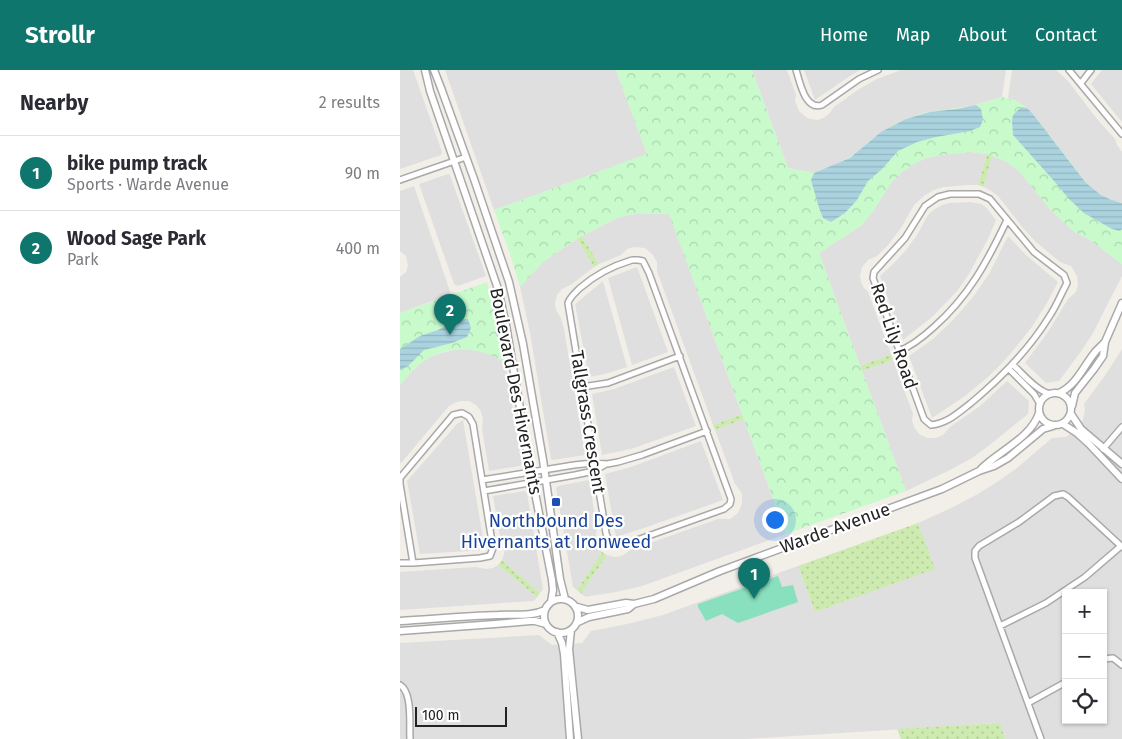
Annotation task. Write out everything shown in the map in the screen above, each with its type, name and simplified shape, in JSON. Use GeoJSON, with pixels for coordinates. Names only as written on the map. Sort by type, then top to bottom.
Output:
{"type":"FeatureCollection","features":[{"type":"Feature","properties":{"kind":"street","name":"Boulevard Des Hivernants"},"geometry":{"type":"LineString","coordinates":[[425,70],[430,91],[498,289],[510,345],[531,472],[552,580],[551,602]]}},
{"type":"Feature","properties":{"kind":"street","name":"Boulevard Des Hivernants"},"geometry":{"type":"LineString","coordinates":[[434,70],[509,282],[523,344],[546,480],[560,579],[565,599]]}},
{"type":"Feature","properties":{"kind":"street"},"geometry":{"type":"LineString","coordinates":[[796,70],[806,99],[812,106],[817,107],[859,79],[878,70]]}},
{"type":"Feature","properties":{"kind":"street"},"geometry":{"type":"LineString","coordinates":[[1069,70],[1122,134]]}},
{"type":"Feature","properties":{"kind":"street"},"geometry":{"type":"LineString","coordinates":[[1081,83],[1090,70]]}},
{"type":"Feature","properties":{"kind":"street"},"geometry":{"type":"LineString","coordinates":[[400,180],[466,157]]}},
{"type":"Feature","properties":{"kind":"street","name":"Red Lily Road"},"geometry":{"type":"LineString","coordinates":[[950,194],[979,194],[990,199],[1007,220],[1034,252],[1064,275],[1067,283],[1050,316],[1033,341],[1011,367],[958,413],[941,424],[931,425],[924,419],[873,278],[874,272],[905,238],[925,206],[938,197],[950,194]]}},
{"type":"Feature","properties":{"kind":"street"},"geometry":{"type":"LineString","coordinates":[[899,351],[907,348],[928,333],[947,316],[968,290],[990,256],[1007,220]]}},
{"type":"Feature","properties":{"kind":"street","name":"Tallgrass Crescent"},"geometry":{"type":"LineString","coordinates":[[643,261],[730,493],[730,504],[724,509],[626,544],[615,544],[608,539],[582,387],[568,304],[569,299],[596,275],[625,262],[643,261]]}},
{"type":"Feature","properties":{"kind":"street"},"geometry":{"type":"LineString","coordinates":[[1011,367],[1040,404],[1041,417],[1053,426],[1063,424],[1071,414],[1075,393],[1103,356],[1105,342],[1122,303]]}},
{"type":"Feature","properties":{"kind":"street"},"geometry":{"type":"LineString","coordinates":[[1011,367],[1046,393],[1059,393],[1076,379],[1095,352],[1105,342]]}},
{"type":"Feature","properties":{"kind":"street"},"geometry":{"type":"LineString","coordinates":[[582,387],[608,383],[680,356]]}},
{"type":"Feature","properties":{"kind":"street"},"geometry":{"type":"LineString","coordinates":[[1059,393],[1065,396],[1072,406]]}},
{"type":"Feature","properties":{"kind":"street"},"geometry":{"type":"LineString","coordinates":[[1040,404],[1050,394]]}},
{"type":"Feature","properties":{"kind":"street","name":"Warde Avenue"},"geometry":{"type":"LineString","coordinates":[[979,471],[1030,429],[1037,421],[1040,413]]}},
{"type":"Feature","properties":{"kind":"street"},"geometry":{"type":"LineString","coordinates":[[400,564],[480,558],[490,556],[493,548],[472,420],[466,414],[453,415],[400,478],[413,563]]}},
{"type":"Feature","properties":{"kind":"street"},"geometry":{"type":"LineString","coordinates":[[1071,414],[1080,429],[1122,464]]}},
{"type":"Feature","properties":{"kind":"street"},"geometry":{"type":"LineString","coordinates":[[1063,424],[1089,444],[1122,478]]}},
{"type":"Feature","properties":{"kind":"street","name":"Warde Avenue"},"geometry":{"type":"LineString","coordinates":[[577,607],[588,610],[626,603],[634,604],[654,599],[720,571],[942,489],[994,466],[1008,458],[1043,429],[1053,426]]}},
{"type":"Feature","properties":{"kind":"street"},"geometry":{"type":"LineString","coordinates":[[1103,449],[1122,427]]}},
{"type":"Feature","properties":{"kind":"street"},"geometry":{"type":"LineString","coordinates":[[482,480],[595,463],[606,464],[628,459],[707,431]]}},
{"type":"Feature","properties":{"kind":"street"},"geometry":{"type":"LineString","coordinates":[[484,491],[575,475],[596,470],[606,464]]}},
{"type":"Feature","properties":{"kind":"street"},"geometry":{"type":"LineString","coordinates":[[1000,626],[1046,603],[1085,577],[1122,546],[1068,496],[1063,494],[1054,496],[1019,522],[979,546],[975,551],[975,558],[1041,739]]}},
{"type":"Feature","properties":{"kind":"street"},"geometry":{"type":"LineString","coordinates":[[560,598],[565,599],[577,607],[579,617],[578,622],[571,630],[564,633],[549,628],[544,617],[545,610],[551,602],[560,598]]}},
{"type":"Feature","properties":{"kind":"street","name":"Warde Avenue"},"geometry":{"type":"LineString","coordinates":[[578,622],[589,617],[628,609],[634,604]]}},
{"type":"Feature","properties":{"kind":"street"},"geometry":{"type":"LineString","coordinates":[[400,621],[528,614],[545,610]]}},
{"type":"Feature","properties":{"kind":"street"},"geometry":{"type":"LineString","coordinates":[[400,631],[530,621],[546,624]]}},
{"type":"Feature","properties":{"kind":"street"},"geometry":{"type":"LineString","coordinates":[[571,630],[569,648],[578,739]]}},
{"type":"Feature","properties":{"kind":"street"},"geometry":{"type":"LineString","coordinates":[[557,632],[564,654],[570,739]]}},
{"type":"Feature","properties":{"kind":"street"},"geometry":{"type":"LineString","coordinates":[[1107,659],[1113,658],[1122,665]]}},
{"type":"Feature","properties":{"kind":"street"},"geometry":{"type":"LineString","coordinates":[[1028,703],[1062,684]]}},
{"type":"Feature","properties":{"kind":"street"},"geometry":{"type":"LineString","coordinates":[[400,685],[404,687],[408,697],[410,739]]}},
{"type":"Feature","properties":{"kind":"shaded area"},"geometry":{"type":"Polygon","coordinates":[[[400,70],[413,70],[442,152],[441,155],[400,169],[400,70]]]}},
{"type":"Feature","properties":{"kind":"shaded area"},"geometry":{"type":"Polygon","coordinates":[[[445,70],[616,70],[647,154],[494,210],[445,70]]]}},
{"type":"Feature","properties":{"kind":"shaded area"},"geometry":{"type":"Polygon","coordinates":[[[752,70],[787,70],[796,95],[795,101],[799,111],[810,119],[818,120],[825,117],[834,107],[859,89],[877,79],[901,70],[1006,70],[1002,97],[971,106],[930,112],[906,119],[871,140],[850,158],[814,173],[788,168],[752,70]]]}},
{"type":"Feature","properties":{"kind":"shaded area"},"geometry":{"type":"Polygon","coordinates":[[[804,70],[860,70],[815,100],[804,70]]]}},
{"type":"Feature","properties":{"kind":"shaded area"},"geometry":{"type":"Polygon","coordinates":[[[1012,70],[1056,70],[1068,81],[1115,139],[1122,152],[1122,203],[1105,197],[1089,187],[1029,110],[1017,101],[1008,98],[1012,70]]]}},
{"type":"Feature","properties":{"kind":"shaded area"},"geometry":{"type":"Polygon","coordinates":[[[1102,70],[1122,70],[1122,122],[1091,84],[1102,70]]]}},
{"type":"Feature","properties":{"kind":"shaded area"},"geometry":{"type":"Polygon","coordinates":[[[970,152],[987,154],[978,185],[944,187],[925,195],[914,205],[901,228],[888,245],[862,267],[861,282],[868,292],[891,354],[860,366],[819,253],[862,225],[891,183],[912,165],[926,158],[970,152]]]}},
{"type":"Feature","properties":{"kind":"shaded area"},"geometry":{"type":"Polygon","coordinates":[[[992,155],[1007,162],[1019,171],[1063,222],[1122,264],[1122,276],[1093,333],[1059,381],[1046,383],[1025,363],[1048,332],[1068,299],[1076,292],[1077,276],[1071,266],[1060,262],[1035,241],[998,196],[984,187],[992,155]]]}},
{"type":"Feature","properties":{"kind":"shaded area"},"geometry":{"type":"Polygon","coordinates":[[[448,174],[450,175],[486,276],[458,286],[454,284],[419,184],[448,174]]]}},
{"type":"Feature","properties":{"kind":"shaded area"},"geometry":{"type":"Polygon","coordinates":[[[414,186],[451,294],[400,313],[400,277],[406,272],[408,266],[406,256],[400,251],[400,191],[414,186]]]}},
{"type":"Feature","properties":{"kind":"shaded area"},"geometry":{"type":"Polygon","coordinates":[[[969,202],[986,207],[996,220],[988,239],[969,274],[957,291],[932,317],[903,340],[880,276],[906,250],[928,215],[935,209],[949,203],[969,202]]]}},
{"type":"Feature","properties":{"kind":"shaded area"},"geometry":{"type":"Polygon","coordinates":[[[669,213],[742,414],[713,425],[657,271],[657,262],[653,255],[645,248],[634,247],[627,249],[621,255],[599,264],[582,236],[624,216],[669,213]]]}},
{"type":"Feature","properties":{"kind":"shaded area"},"geometry":{"type":"Polygon","coordinates":[[[1008,236],[1026,255],[1058,282],[1034,324],[1003,362],[965,396],[932,418],[909,356],[933,339],[973,297],[989,274],[1008,236]]]}},
{"type":"Feature","properties":{"kind":"shaded area"},"geometry":{"type":"Polygon","coordinates":[[[577,239],[594,267],[572,284],[562,289],[557,295],[555,303],[564,329],[585,455],[553,460],[551,459],[530,333],[520,287],[543,262],[577,239]]]}},
{"type":"Feature","properties":{"kind":"shaded area"},"geometry":{"type":"Polygon","coordinates":[[[637,267],[668,352],[632,365],[608,278],[637,267]]]}},
{"type":"Feature","properties":{"kind":"shaded area"},"geometry":{"type":"Polygon","coordinates":[[[603,281],[627,367],[589,377],[575,304],[603,281]]]}},
{"type":"Feature","properties":{"kind":"shaded area"},"geometry":{"type":"Polygon","coordinates":[[[464,349],[488,353],[505,362],[522,464],[520,466],[489,471],[481,411],[469,401],[454,403],[448,407],[400,463],[400,385],[422,362],[432,356],[464,349]]]}},
{"type":"Feature","properties":{"kind":"shaded area"},"geometry":{"type":"Polygon","coordinates":[[[1122,349],[1122,739],[1005,739],[999,723],[746,739],[400,739],[400,643],[539,635],[552,645],[582,643],[591,631],[663,615],[798,566],[815,612],[934,569],[918,523],[978,494],[997,482],[1017,468],[1052,438],[1066,437],[1072,433],[1082,423],[1085,410],[1084,404],[1122,349]]]}},
{"type":"Feature","properties":{"kind":"shaded area"},"geometry":{"type":"Polygon","coordinates":[[[893,360],[913,414],[914,427],[919,434],[928,438],[936,438],[943,435],[950,427],[980,406],[1007,381],[1029,401],[1028,414],[972,458],[906,491],[862,371],[893,360]]]}},
{"type":"Feature","properties":{"kind":"shaded area"},"geometry":{"type":"Polygon","coordinates":[[[674,367],[696,426],[631,449],[602,455],[592,394],[614,389],[674,367]]]}},
{"type":"Feature","properties":{"kind":"shaded area"},"geometry":{"type":"Polygon","coordinates":[[[744,419],[786,534],[642,586],[586,597],[581,594],[607,555],[614,557],[622,556],[630,550],[718,519],[730,519],[738,513],[742,504],[742,494],[735,484],[715,430],[744,419]]]}},
{"type":"Feature","properties":{"kind":"shaded area"},"geometry":{"type":"Polygon","coordinates":[[[463,420],[485,550],[420,554],[407,481],[457,424],[463,420]]]}},
{"type":"Feature","properties":{"kind":"shaded area"},"geometry":{"type":"Polygon","coordinates":[[[701,441],[723,500],[616,537],[605,474],[631,467],[701,441]]]}},
{"type":"Feature","properties":{"kind":"shaded area"},"geometry":{"type":"Polygon","coordinates":[[[589,480],[597,529],[596,540],[602,552],[577,590],[573,587],[556,488],[589,480]]]}},
{"type":"Feature","properties":{"kind":"shaded area"},"geometry":{"type":"Polygon","coordinates":[[[525,491],[527,493],[543,589],[540,593],[502,560],[505,547],[500,536],[493,496],[525,491]]]}},
{"type":"Feature","properties":{"kind":"shaded area"},"geometry":{"type":"Polygon","coordinates":[[[498,565],[537,597],[534,601],[400,610],[400,572],[475,567],[486,569],[498,565]]]}},
{"type":"Feature","properties":{"kind":"green space"},"geometry":{"type":"Polygon","coordinates":[[[616,70],[752,70],[788,168],[814,173],[841,162],[858,152],[871,140],[893,125],[923,113],[971,106],[1002,97],[1017,101],[1032,113],[1086,183],[1097,193],[1122,203],[1122,264],[1063,222],[1019,171],[1007,162],[987,154],[970,152],[941,155],[926,158],[901,173],[891,183],[862,225],[819,253],[906,491],[786,534],[669,214],[635,214],[615,219],[578,238],[543,262],[520,287],[494,210],[647,154],[616,70]]]}},
{"type":"Feature","properties":{"kind":"green space"},"geometry":{"type":"Polygon","coordinates":[[[987,154],[992,155],[984,187],[978,185],[987,154]]]}},
{"type":"Feature","properties":{"kind":"green space"},"geometry":{"type":"Polygon","coordinates":[[[582,236],[599,264],[594,267],[577,239],[582,236]]]}},
{"type":"Feature","properties":{"kind":"green space"},"geometry":{"type":"Polygon","coordinates":[[[487,282],[505,362],[485,353],[474,351],[453,350],[442,352],[422,362],[400,385],[400,313],[487,282]]]}},
{"type":"Feature","properties":{"kind":"green space"},"geometry":{"type":"Polygon","coordinates":[[[891,354],[893,360],[862,371],[860,366],[891,354]]]}},
{"type":"Feature","properties":{"kind":"green space"},"geometry":{"type":"Polygon","coordinates":[[[742,414],[744,419],[715,430],[713,425],[742,414]]]}},
{"type":"Feature","properties":{"kind":"green space"},"geometry":{"type":"Polygon","coordinates":[[[918,523],[935,569],[815,612],[798,566],[918,523]]]}},
{"type":"Feature","properties":{"kind":"green space"},"geometry":{"type":"Polygon","coordinates":[[[602,552],[607,555],[581,594],[577,590],[602,552]]]}},
{"type":"Feature","properties":{"kind":"green space"},"geometry":{"type":"Polygon","coordinates":[[[502,560],[540,593],[537,597],[498,565],[502,560]]]}},
{"type":"Feature","properties":{"kind":"green space"},"geometry":{"type":"Polygon","coordinates":[[[778,576],[782,587],[793,585],[798,602],[738,623],[722,614],[706,621],[698,607],[698,604],[778,576]]]}},
{"type":"Feature","properties":{"kind":"green space"},"geometry":{"type":"Polygon","coordinates":[[[1000,723],[1005,739],[901,739],[897,729],[1000,723]]]}},
{"type":"Feature","properties":{"kind":"water"},"geometry":{"type":"Polygon","coordinates":[[[976,105],[981,109],[983,120],[980,127],[970,131],[917,142],[898,151],[868,181],[857,200],[845,213],[831,222],[823,218],[811,180],[814,173],[850,158],[881,132],[906,119],[930,112],[976,105]]]}},
{"type":"Feature","properties":{"kind":"water"},"geometry":{"type":"Polygon","coordinates":[[[1021,107],[1027,108],[1032,113],[1086,183],[1101,195],[1122,203],[1122,229],[1120,231],[1112,229],[1084,213],[1069,199],[1013,135],[1013,115],[1021,107]]]}},
{"type":"Feature","properties":{"kind":"water"},"geometry":{"type":"Polygon","coordinates":[[[468,319],[471,328],[467,337],[424,350],[408,366],[400,370],[400,349],[420,336],[438,330],[457,320],[468,319]]]}},
{"type":"Feature","properties":{"kind":"place","name":"Wood Sage Park"},"geometry":{"type":"Point","coordinates":[450,335]}},
{"type":"Feature","properties":{"kind":"place","name":"Northbound Des Hivernants at Ironweed"},"geometry":{"type":"Point","coordinates":[556,502]}},
{"type":"Feature","properties":{"kind":"place","name":"bike pump track"},"geometry":{"type":"Point","coordinates":[754,599]}}]}
